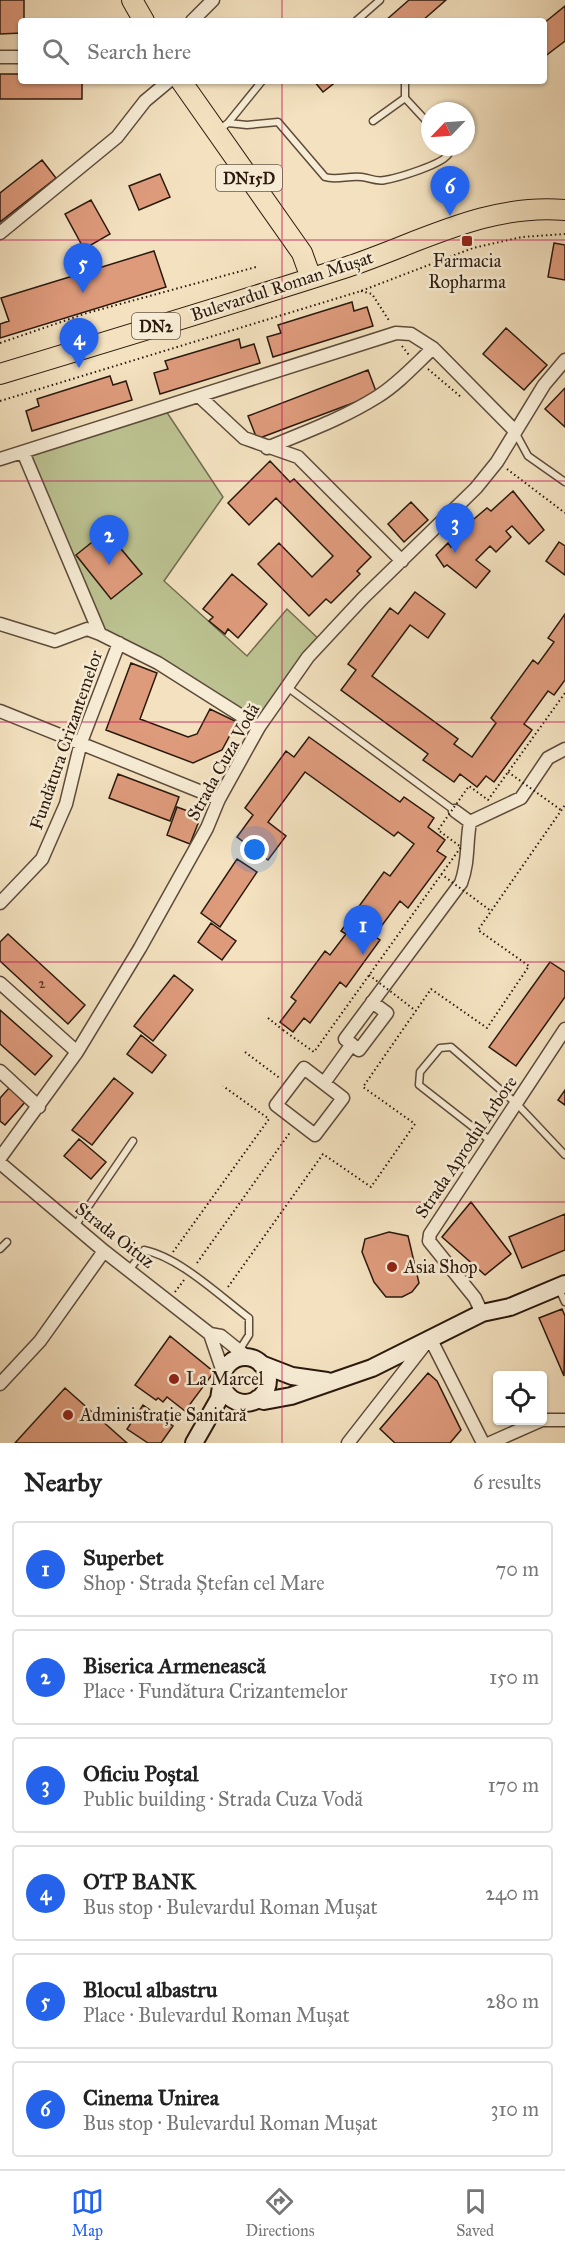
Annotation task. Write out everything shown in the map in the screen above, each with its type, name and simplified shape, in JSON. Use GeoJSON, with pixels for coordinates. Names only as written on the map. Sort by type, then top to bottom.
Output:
{"type":"FeatureCollection","features":[{"type":"Feature","properties":{"kind":"main road"},"geometry":{"type":"LineString","coordinates":[[132,0],[142,18]]}},
{"type":"Feature","properties":{"kind":"main road","name":"DN15D"},"geometry":{"type":"LineString","coordinates":[[184,84],[222,127],[302,253],[311,278]]}},
{"type":"Feature","properties":{"kind":"main road","name":"Bulevardul Roman Mușat"},"geometry":{"type":"LineString","coordinates":[[0,374],[311,278],[460,224],[518,210],[565,210]]}},
{"type":"Feature","properties":{"kind":"street"},"geometry":{"type":"LineString","coordinates":[[195,18],[213,0]]}},
{"type":"Feature","properties":{"kind":"street"},"geometry":{"type":"LineString","coordinates":[[0,57],[18,57]]}},
{"type":"Feature","properties":{"kind":"street"},"geometry":{"type":"LineString","coordinates":[[0,233],[117,137],[145,101],[165,84]]}},
{"type":"Feature","properties":{"kind":"street"},"geometry":{"type":"LineString","coordinates":[[0,459],[396,333],[411,334],[433,348],[515,431]]}},
{"type":"Feature","properties":{"kind":"street"},"geometry":{"type":"LineString","coordinates":[[267,447],[342,418],[376,398],[433,348]]}},
{"type":"Feature","properties":{"kind":"street","name":"Strada Cuza Vodă"},"geometry":{"type":"LineString","coordinates":[[0,1158],[77,1052],[146,938],[207,828],[219,799],[259,727],[308,657],[476,488],[497,462],[544,385],[565,360]]}},
{"type":"Feature","properties":{"kind":"street"},"geometry":{"type":"LineString","coordinates":[[200,397],[244,438],[298,457],[402,561]]}},
{"type":"Feature","properties":{"kind":"street"},"geometry":{"type":"LineString","coordinates":[[23,452],[100,634]]}},
{"type":"Feature","properties":{"kind":"street"},"geometry":{"type":"LineString","coordinates":[[0,624],[55,641],[87,629],[100,634],[158,663],[259,727]]}},
{"type":"Feature","properties":{"kind":"street","name":"Fundătura Crizantemelor"},"geometry":{"type":"LineString","coordinates":[[0,903],[42,859],[66,804],[81,742],[119,643]]}},
{"type":"Feature","properties":{"kind":"street"},"geometry":{"type":"LineString","coordinates":[[0,711],[219,799]]}},
{"type":"Feature","properties":{"kind":"street"},"geometry":{"type":"LineString","coordinates":[[470,822],[521,798],[548,758],[565,749]]}},
{"type":"Feature","properties":{"kind":"street"},"geometry":{"type":"LineString","coordinates":[[455,811],[470,822]]}},
{"type":"Feature","properties":{"kind":"street"},"geometry":{"type":"LineString","coordinates":[[372,1002],[387,1013],[359,1050],[345,1039],[372,1002],[461,883],[467,867],[466,842],[470,822]]}},
{"type":"Feature","properties":{"kind":"street"},"geometry":{"type":"LineString","coordinates":[[0,983],[77,1052]]}},
{"type":"Feature","properties":{"kind":"street","name":"Strada Aprodul Arbore"},"geometry":{"type":"LineString","coordinates":[[482,1313],[475,1298],[429,1241],[430,1234],[565,1029]]}},
{"type":"Feature","properties":{"kind":"street"},"geometry":{"type":"LineString","coordinates":[[324,1083],[352,1044]]}},
{"type":"Feature","properties":{"kind":"street"},"geometry":{"type":"LineString","coordinates":[[304,1068],[344,1098],[315,1135],[276,1105],[290,1087],[304,1068]]}},
{"type":"Feature","properties":{"kind":"street"},"geometry":{"type":"LineString","coordinates":[[0,1071],[39,1107]]}},
{"type":"Feature","properties":{"kind":"street","name":"Strada Oituz"},"geometry":{"type":"LineString","coordinates":[[0,1163],[104,1251],[210,1334],[221,1336],[249,1357]]}},
{"type":"Feature","properties":{"kind":"street"},"geometry":{"type":"LineString","coordinates":[[0,1384],[40,1341],[104,1251]]}},
{"type":"Feature","properties":{"kind":"street"},"geometry":{"type":"LineString","coordinates":[[210,1334],[230,1398],[264,1401],[291,1396],[372,1368],[482,1313],[563,1291]]}},
{"type":"Feature","properties":{"kind":"street"},"geometry":{"type":"LineString","coordinates":[[348,1443],[430,1338]]}},
{"type":"Feature","properties":{"kind":"street"},"geometry":{"type":"LineString","coordinates":[[430,1338],[483,1443]]}},
{"type":"Feature","properties":{"kind":"street"},"geometry":{"type":"LineString","coordinates":[[199,1436],[225,1413],[253,1401],[267,1382],[249,1357]]}},
{"type":"Feature","properties":{"kind":"street"},"geometry":{"type":"LineString","coordinates":[[199,1436],[219,1399],[222,1376],[232,1360],[249,1357],[292,1376],[331,1381]]}},
{"type":"Feature","properties":{"kind":"street"},"geometry":{"type":"LineString","coordinates":[[547,1420],[565,1420]]}},
{"type":"Feature","properties":{"kind":"street"},"geometry":{"type":"LineString","coordinates":[[490,1443],[531,1425]]}},
{"type":"Feature","properties":{"kind":"lane"},"geometry":{"type":"LineString","coordinates":[[360,18],[381,0]]}},
{"type":"Feature","properties":{"kind":"lane"},"geometry":{"type":"LineString","coordinates":[[222,127],[259,84]]}},
{"type":"Feature","properties":{"kind":"lane"},"geometry":{"type":"LineString","coordinates":[[405,84],[405,98],[421,115]]}},
{"type":"Feature","properties":{"kind":"lane"},"geometry":{"type":"LineString","coordinates":[[373,121],[405,98]]}},
{"type":"Feature","properties":{"kind":"lane"},"geometry":{"type":"LineString","coordinates":[[222,127],[278,122],[325,177],[332,180],[362,177],[374,181],[386,180],[442,161],[446,156]]}},
{"type":"Feature","properties":{"kind":"lane"},"geometry":{"type":"LineString","coordinates":[[515,431],[528,456],[565,482]]}},
{"type":"Feature","properties":{"kind":"lane"},"geometry":{"type":"LineString","coordinates":[[287,687],[455,811]]}},
{"type":"Feature","properties":{"kind":"lane"},"geometry":{"type":"LineString","coordinates":[[492,1143],[419,1085],[420,1072],[440,1048],[451,1047],[517,1104],[565,1155]]}},
{"type":"Feature","properties":{"kind":"lane"},"geometry":{"type":"LineString","coordinates":[[75,1227],[134,1141]]}},
{"type":"Feature","properties":{"kind":"lane"},"geometry":{"type":"LineString","coordinates":[[0,1249],[7,1242]]}},
{"type":"Feature","properties":{"kind":"lane"},"geometry":{"type":"LineString","coordinates":[[129,1269],[144,1250],[160,1253],[221,1297],[249,1318],[249,1357]]}},
{"type":"Feature","properties":{"kind":"path"},"geometry":{"type":"LineString","coordinates":[[0,401],[361,291],[473,248],[522,237],[565,234]]}},
{"type":"Feature","properties":{"kind":"path"},"geometry":{"type":"LineString","coordinates":[[0,343],[87,313],[256,267]]}},
{"type":"Feature","properties":{"kind":"path"},"geometry":{"type":"LineString","coordinates":[[361,291],[372,294],[405,351],[413,357]]}},
{"type":"Feature","properties":{"kind":"path"},"geometry":{"type":"LineString","coordinates":[[421,363],[464,399]]}},
{"type":"Feature","properties":{"kind":"path"},"geometry":{"type":"LineString","coordinates":[[497,462],[565,513]]}},
{"type":"Feature","properties":{"kind":"path"},"geometry":{"type":"LineString","coordinates":[[268,1018],[314,1052],[461,847],[438,830],[469,786],[488,800],[565,693]]}},
{"type":"Feature","properties":{"kind":"path"},"geometry":{"type":"LineString","coordinates":[[508,772],[561,810]]}},
{"type":"Feature","properties":{"kind":"path"},"geometry":{"type":"LineString","coordinates":[[221,1297],[323,1154],[372,1187],[415,1124],[363,1087],[431,989],[487,1028],[529,966],[478,930],[565,804]]}},
{"type":"Feature","properties":{"kind":"path"},"geometry":{"type":"LineString","coordinates":[[441,874],[491,910]]}},
{"type":"Feature","properties":{"kind":"path"},"geometry":{"type":"LineString","coordinates":[[369,975],[416,1011]]}},
{"type":"Feature","properties":{"kind":"path"},"geometry":{"type":"LineString","coordinates":[[245,1052],[290,1087]]}},
{"type":"Feature","properties":{"kind":"path"},"geometry":{"type":"LineString","coordinates":[[168,1259],[269,1119],[223,1086]]}},
{"type":"Feature","properties":{"kind":"path"},"geometry":{"type":"LineString","coordinates":[[210,1244],[297,1121]]}},
{"type":"Feature","properties":{"kind":"green space"},"geometry":{"type":"Polygon","coordinates":[[[164,408],[223,497],[164,581],[247,656],[287,609],[322,642],[259,727],[100,634],[23,452],[164,408]]]}},
{"type":"Feature","properties":{"kind":"building"},"geometry":{"type":"Polygon","coordinates":[[[0,0],[24,0],[24,18],[18,18],[18,33],[0,34],[0,0]]]}},
{"type":"Feature","properties":{"kind":"building"},"geometry":{"type":"Polygon","coordinates":[[[409,0],[446,0],[425,18],[388,18],[409,0]]]}},
{"type":"Feature","properties":{"kind":"building"},"geometry":{"type":"Polygon","coordinates":[[[565,6],[565,41],[547,55],[547,21],[565,6]]]}},
{"type":"Feature","properties":{"kind":"building"},"geometry":{"type":"Polygon","coordinates":[[[0,74],[18,74],[18,84],[82,84],[82,99],[0,99],[0,74]]]}},
{"type":"Feature","properties":{"kind":"building"},"geometry":{"type":"Polygon","coordinates":[[[316,84],[333,84],[323,92],[316,84]]]}},
{"type":"Feature","properties":{"kind":"building"},"geometry":{"type":"Polygon","coordinates":[[[42,160],[56,178],[0,222],[0,193],[42,160]]]}},
{"type":"Feature","properties":{"kind":"building"},"geometry":{"type":"Polygon","coordinates":[[[160,174],[170,197],[139,210],[129,186],[160,174]]]}},
{"type":"Feature","properties":{"kind":"building"},"geometry":{"type":"Polygon","coordinates":[[[91,200],[110,234],[84,249],[65,214],[91,200]]]}},
{"type":"Feature","properties":{"kind":"building"},"geometry":{"type":"Polygon","coordinates":[[[554,243],[565,245],[565,280],[548,277],[554,243]]]}},
{"type":"Feature","properties":{"kind":"building"},"geometry":{"type":"Polygon","coordinates":[[[154,251],[166,287],[0,338],[0,324],[9,321],[1,298],[154,251]]]}},
{"type":"Feature","properties":{"kind":"building"},"geometry":{"type":"Polygon","coordinates":[[[352,302],[354,311],[367,307],[373,326],[273,357],[267,337],[281,333],[278,325],[352,302]]]}},
{"type":"Feature","properties":{"kind":"building"},"geometry":{"type":"Polygon","coordinates":[[[506,328],[547,365],[524,390],[483,354],[506,328]]]}},
{"type":"Feature","properties":{"kind":"building"},"geometry":{"type":"Polygon","coordinates":[[[239,339],[241,348],[254,344],[260,363],[160,394],[154,373],[168,369],[165,361],[239,339]]]}},
{"type":"Feature","properties":{"kind":"building"},"geometry":{"type":"Polygon","coordinates":[[[368,370],[377,394],[257,439],[248,416],[368,370]]]}},
{"type":"Feature","properties":{"kind":"building"},"geometry":{"type":"Polygon","coordinates":[[[110,376],[113,385],[126,381],[132,400],[32,431],[26,411],[39,406],[37,399],[110,376]]]}},
{"type":"Feature","properties":{"kind":"building"},"geometry":{"type":"Polygon","coordinates":[[[565,388],[565,427],[545,409],[565,388]]]}},
{"type":"Feature","properties":{"kind":"building"},"geometry":{"type":"Polygon","coordinates":[[[270,461],[290,482],[294,479],[371,557],[357,571],[360,574],[331,603],[326,599],[309,616],[258,564],[279,543],[312,577],[333,556],[276,498],[249,525],[228,503],[270,461]]]}},
{"type":"Feature","properties":{"kind":"building"},"geometry":{"type":"Polygon","coordinates":[[[513,491],[544,530],[529,544],[512,526],[506,531],[511,537],[496,552],[490,546],[476,560],[490,571],[476,588],[447,565],[444,567],[436,555],[448,543],[451,547],[472,527],[468,524],[487,508],[491,511],[513,491]]]}},
{"type":"Feature","properties":{"kind":"building"},"geometry":{"type":"Polygon","coordinates":[[[411,502],[428,520],[404,542],[388,524],[411,502]]]}},
{"type":"Feature","properties":{"kind":"building"},"geometry":{"type":"Polygon","coordinates":[[[106,531],[142,574],[111,599],[76,555],[106,531]]]}},
{"type":"Feature","properties":{"kind":"building"},"geometry":{"type":"Polygon","coordinates":[[[559,542],[565,546],[565,575],[546,561],[559,542]]]}},
{"type":"Feature","properties":{"kind":"building"},"geometry":{"type":"Polygon","coordinates":[[[232,574],[267,604],[238,638],[228,629],[225,634],[209,621],[213,617],[203,609],[232,574]]]}},
{"type":"Feature","properties":{"kind":"building"},"geometry":{"type":"Polygon","coordinates":[[[415,592],[445,614],[428,638],[410,625],[372,676],[458,739],[454,744],[472,757],[496,723],[491,718],[533,660],[538,664],[554,642],[548,638],[565,614],[565,680],[554,695],[548,691],[524,724],[532,730],[494,782],[486,776],[477,787],[460,774],[454,782],[423,760],[428,754],[341,690],[356,670],[348,664],[390,608],[398,614],[415,592]]]}},
{"type":"Feature","properties":{"kind":"building"},"geometry":{"type":"Polygon","coordinates":[[[131,663],[157,673],[140,719],[188,737],[197,734],[210,709],[237,722],[222,750],[193,763],[106,730],[131,663]]]}},
{"type":"Feature","properties":{"kind":"building"},"geometry":{"type":"Polygon","coordinates":[[[309,737],[400,802],[404,797],[434,818],[428,827],[445,840],[437,851],[446,857],[408,908],[400,901],[374,936],[380,940],[346,987],[340,982],[310,1023],[304,1018],[293,1032],[280,1022],[296,1001],[291,997],[325,951],[330,955],[346,934],[341,931],[384,872],[390,876],[414,844],[398,832],[394,836],[305,772],[268,822],[286,836],[268,860],[237,837],[253,815],[245,808],[286,751],[294,757],[309,737]]]}},
{"type":"Feature","properties":{"kind":"building"},"geometry":{"type":"Polygon","coordinates":[[[118,774],[179,797],[170,821],[109,798],[118,774]]]}},
{"type":"Feature","properties":{"kind":"building"},"geometry":{"type":"Polygon","coordinates":[[[177,807],[201,816],[190,844],[167,835],[177,807]]]}},
{"type":"Feature","properties":{"kind":"building"},"geometry":{"type":"Polygon","coordinates":[[[237,859],[257,872],[220,927],[201,913],[237,859]]]}},
{"type":"Feature","properties":{"kind":"building"},"geometry":{"type":"Polygon","coordinates":[[[211,923],[236,941],[222,960],[198,942],[211,923]]]}},
{"type":"Feature","properties":{"kind":"building"},"geometry":{"type":"Polygon","coordinates":[[[8,934],[85,1005],[68,1024],[0,961],[0,942],[8,934]]]}},
{"type":"Feature","properties":{"kind":"building"},"geometry":{"type":"Polygon","coordinates":[[[550,962],[565,972],[565,997],[516,1066],[489,1047],[550,962]]]}},
{"type":"Feature","properties":{"kind":"building"},"geometry":{"type":"Polygon","coordinates":[[[174,975],[193,990],[153,1041],[134,1026],[174,975]]]}},
{"type":"Feature","properties":{"kind":"building"},"geometry":{"type":"Polygon","coordinates":[[[0,1010],[52,1056],[35,1075],[0,1044],[0,1010]]]}},
{"type":"Feature","properties":{"kind":"building"},"geometry":{"type":"Polygon","coordinates":[[[141,1035],[166,1055],[152,1073],[127,1054],[141,1035]]]}},
{"type":"Feature","properties":{"kind":"building"},"geometry":{"type":"Polygon","coordinates":[[[114,1078],[133,1093],[92,1145],[72,1130],[114,1078]]]}},
{"type":"Feature","properties":{"kind":"building"},"geometry":{"type":"Polygon","coordinates":[[[10,1087],[26,1101],[5,1125],[0,1121],[0,1098],[10,1087]]]}},
{"type":"Feature","properties":{"kind":"building"},"geometry":{"type":"Polygon","coordinates":[[[565,1090],[565,1105],[558,1100],[565,1090]]]}},
{"type":"Feature","properties":{"kind":"building"},"geometry":{"type":"Polygon","coordinates":[[[79,1139],[106,1162],[91,1179],[64,1156],[79,1139]]]}},
{"type":"Feature","properties":{"kind":"building"},"geometry":{"type":"Polygon","coordinates":[[[471,1202],[511,1254],[485,1275],[442,1237],[471,1202]]]}},
{"type":"Feature","properties":{"kind":"building"},"geometry":{"type":"Polygon","coordinates":[[[565,1214],[565,1250],[522,1268],[509,1237],[565,1214]]]}},
{"type":"Feature","properties":{"kind":"building","name":"Asia Shop"},"geometry":{"type":"Polygon","coordinates":[[[389,1232],[408,1236],[419,1283],[412,1292],[402,1297],[386,1297],[374,1282],[362,1252],[365,1239],[389,1232]]]}},
{"type":"Feature","properties":{"kind":"building"},"geometry":{"type":"Polygon","coordinates":[[[562,1309],[565,1316],[564,1376],[539,1318],[562,1309]]]}},
{"type":"Feature","properties":{"kind":"building","name":"La Marcel"},"geometry":{"type":"Polygon","coordinates":[[[170,1336],[214,1372],[185,1411],[167,1397],[163,1402],[158,1398],[156,1400],[135,1385],[170,1336]]]}},
{"type":"Feature","properties":{"kind":"building"},"geometry":{"type":"Polygon","coordinates":[[[428,1373],[437,1381],[461,1430],[450,1443],[395,1443],[380,1429],[428,1373]]]}},
{"type":"Feature","properties":{"kind":"building","name":"Administrație Sanitară"},"geometry":{"type":"Polygon","coordinates":[[[65,1388],[127,1443],[15,1443],[65,1388]]]}},
{"type":"Feature","properties":{"kind":"building"},"geometry":{"type":"Polygon","coordinates":[[[143,1405],[173,1426],[161,1443],[148,1443],[127,1429],[143,1405]]]}},
{"type":"Feature","properties":{"kind":"place","name":"Cinema Unirea"},"geometry":{"type":"Point","coordinates":[450,216]}},
{"type":"Feature","properties":{"kind":"place","name":"Farmacia Ropharma"},"geometry":{"type":"Point","coordinates":[467,241]}},
{"type":"Feature","properties":{"kind":"place","name":"Blocul albastru"},"geometry":{"type":"Point","coordinates":[83,293]}},
{"type":"Feature","properties":{"kind":"place","name":"OTP BANK"},"geometry":{"type":"Point","coordinates":[79,368]}},
{"type":"Feature","properties":{"kind":"place","name":"Oficiu Poștal"},"geometry":{"type":"Point","coordinates":[455,553]}},
{"type":"Feature","properties":{"kind":"place","name":"Biserica Armenească"},"geometry":{"type":"Point","coordinates":[109,565]}},
{"type":"Feature","properties":{"kind":"place","name":"Superbet"},"geometry":{"type":"Point","coordinates":[363,955]}},
{"type":"Feature","properties":{"kind":"place","name":"Asia Shop"},"geometry":{"type":"Point","coordinates":[392,1267]}},
{"type":"Feature","properties":{"kind":"place","name":"La Marcel"},"geometry":{"type":"Point","coordinates":[174,1379]}},
{"type":"Feature","properties":{"kind":"place","name":"Administrație Sanitară"},"geometry":{"type":"Point","coordinates":[68,1415]}}]}
